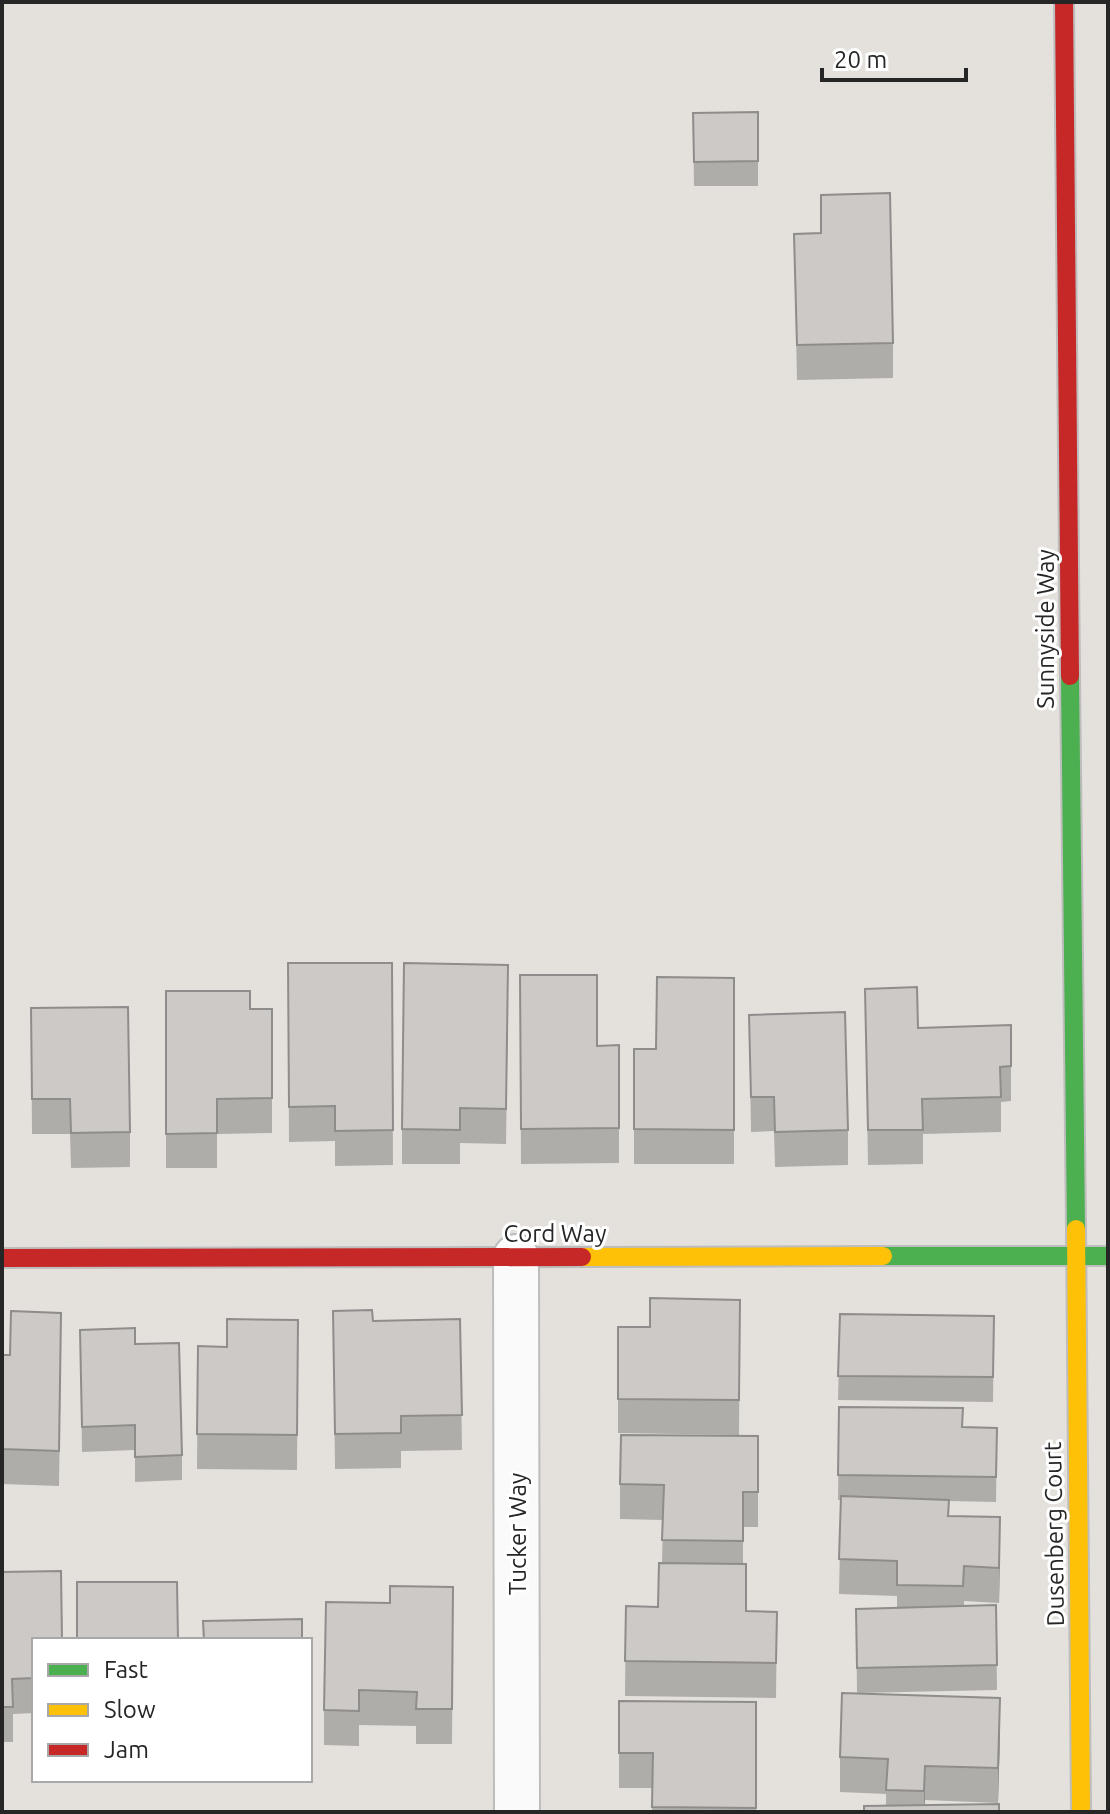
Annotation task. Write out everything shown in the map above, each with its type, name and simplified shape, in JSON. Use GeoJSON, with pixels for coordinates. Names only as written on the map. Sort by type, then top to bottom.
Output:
{"type":"FeatureCollection","features":[{"type":"Feature","properties":{"kind":"street","name":"Sunnyside Way"},"geometry":{"type":"LineString","coordinates":[[1064,2],[1075,1256]]}},
{"type":"Feature","properties":{"kind":"street","name":"Dusenberg Court"},"geometry":{"type":"LineString","coordinates":[[1075,1256],[1081,1812]]}},
{"type":"Feature","properties":{"kind":"street","name":"Cord Way"},"geometry":{"type":"LineString","coordinates":[[2,1258],[1108,1256]]}},
{"type":"Feature","properties":{"kind":"street","name":"Tucker Way"},"geometry":{"type":"LineString","coordinates":[[516,1257],[517,1812]]}},
{"type":"Feature","properties":{"kind":"building"},"geometry":{"type":"Polygon","coordinates":[[[758,112],[758,161],[694,162],[693,113],[758,112]]]}},
{"type":"Feature","properties":{"kind":"building"},"geometry":{"type":"Polygon","coordinates":[[[890,193],[893,343],[797,345],[794,234],[821,233],[821,195],[890,193]]]}},
{"type":"Feature","properties":{"kind":"building"},"geometry":{"type":"Polygon","coordinates":[[[288,963],[392,963],[393,1130],[335,1131],[335,1106],[289,1107],[288,963]]]}},
{"type":"Feature","properties":{"kind":"building"},"geometry":{"type":"Polygon","coordinates":[[[404,963],[508,965],[506,1109],[460,1108],[460,1130],[402,1129],[404,963]]]}},
{"type":"Feature","properties":{"kind":"building"},"geometry":{"type":"Polygon","coordinates":[[[520,975],[597,975],[597,1046],[619,1045],[619,1128],[521,1129],[520,975]]]}},
{"type":"Feature","properties":{"kind":"building"},"geometry":{"type":"Polygon","coordinates":[[[657,977],[734,978],[734,1130],[634,1129],[634,1049],[656,1049],[657,977]]]}},
{"type":"Feature","properties":{"kind":"building"},"geometry":{"type":"Polygon","coordinates":[[[917,987],[918,1028],[1011,1025],[1011,1066],[1000,1067],[1001,1097],[922,1099],[923,1130],[868,1130],[865,989],[917,987]]]}},
{"type":"Feature","properties":{"kind":"building"},"geometry":{"type":"Polygon","coordinates":[[[166,991],[250,991],[250,1009],[272,1009],[272,1098],[217,1099],[217,1133],[166,1134],[166,991]]]}},
{"type":"Feature","properties":{"kind":"building"},"geometry":{"type":"Polygon","coordinates":[[[128,1007],[130,1132],[71,1133],[70,1099],[32,1099],[31,1008],[128,1007]]]}},
{"type":"Feature","properties":{"kind":"building"},"geometry":{"type":"Polygon","coordinates":[[[845,1012],[848,1130],[775,1132],[774,1097],[751,1097],[749,1015],[845,1012]]]}},
{"type":"Feature","properties":{"kind":"building"},"geometry":{"type":"Polygon","coordinates":[[[650,1298],[740,1300],[739,1400],[618,1399],[618,1327],[650,1327],[650,1298]]]}},
{"type":"Feature","properties":{"kind":"building"},"geometry":{"type":"Polygon","coordinates":[[[372,1310],[373,1321],[460,1319],[462,1415],[401,1416],[401,1433],[335,1434],[333,1311],[372,1310]]]}},
{"type":"Feature","properties":{"kind":"building"},"geometry":{"type":"Polygon","coordinates":[[[11,1311],[61,1313],[59,1451],[2,1449],[2,1355],[10,1355],[11,1311]]]}},
{"type":"Feature","properties":{"kind":"building"},"geometry":{"type":"Polygon","coordinates":[[[840,1314],[994,1316],[993,1377],[838,1376],[840,1314]]]}},
{"type":"Feature","properties":{"kind":"building"},"geometry":{"type":"Polygon","coordinates":[[[227,1319],[298,1320],[297,1435],[197,1434],[198,1346],[227,1347],[227,1319]]]}},
{"type":"Feature","properties":{"kind":"building"},"geometry":{"type":"Polygon","coordinates":[[[135,1328],[135,1344],[179,1343],[182,1455],[135,1457],[135,1425],[82,1427],[80,1330],[135,1328]]]}},
{"type":"Feature","properties":{"kind":"building"},"geometry":{"type":"Polygon","coordinates":[[[839,1407],[963,1408],[962,1427],[997,1428],[996,1477],[838,1475],[839,1407]]]}},
{"type":"Feature","properties":{"kind":"building"},"geometry":{"type":"Polygon","coordinates":[[[621,1435],[758,1436],[758,1492],[743,1492],[743,1541],[662,1540],[664,1485],[620,1484],[621,1435]]]}},
{"type":"Feature","properties":{"kind":"building"},"geometry":{"type":"Polygon","coordinates":[[[841,1496],[949,1500],[948,1516],[1000,1517],[999,1568],[964,1566],[963,1586],[897,1585],[897,1561],[839,1559],[841,1496]]]}},
{"type":"Feature","properties":{"kind":"building"},"geometry":{"type":"Polygon","coordinates":[[[659,1563],[746,1564],[746,1611],[777,1612],[776,1663],[625,1661],[626,1606],[658,1607],[659,1563]]]}},
{"type":"Feature","properties":{"kind":"building"},"geometry":{"type":"Polygon","coordinates":[[[61,1571],[62,1638],[32,1638],[32,1678],[12,1679],[13,1707],[2,1707],[2,1572],[61,1571]]]}},
{"type":"Feature","properties":{"kind":"building"},"geometry":{"type":"Polygon","coordinates":[[[77,1582],[177,1582],[178,1638],[77,1638],[77,1582]]]}},
{"type":"Feature","properties":{"kind":"building"},"geometry":{"type":"Polygon","coordinates":[[[390,1586],[453,1587],[452,1709],[416,1709],[417,1692],[359,1690],[359,1711],[324,1710],[326,1602],[390,1603],[390,1586]]]}},
{"type":"Feature","properties":{"kind":"building"},"geometry":{"type":"Polygon","coordinates":[[[996,1605],[997,1665],[857,1668],[856,1609],[996,1605]]]}},
{"type":"Feature","properties":{"kind":"building"},"geometry":{"type":"Polygon","coordinates":[[[302,1619],[302,1638],[204,1638],[203,1621],[302,1619]]]}},
{"type":"Feature","properties":{"kind":"building"},"geometry":{"type":"Polygon","coordinates":[[[842,1693],[1000,1698],[998,1768],[925,1766],[924,1791],[886,1790],[888,1759],[840,1757],[842,1693]]]}},
{"type":"Feature","properties":{"kind":"building"},"geometry":{"type":"Polygon","coordinates":[[[619,1701],[756,1702],[756,1808],[652,1807],[653,1753],[619,1753],[619,1701]]]}},
{"type":"Feature","properties":{"kind":"building"},"geometry":{"type":"Polygon","coordinates":[[[999,1804],[999,1812],[864,1812],[864,1806],[999,1804]]]}},
{"type":"Feature","properties":{"kind":"traffic: fast"},"geometry":{"type":"LineString","coordinates":[[1070,676],[1076,1229]]}},
{"type":"Feature","properties":{"kind":"traffic: fast"},"geometry":{"type":"LineString","coordinates":[[883,1256],[1108,1256]]}},
{"type":"Feature","properties":{"kind":"traffic: slow"},"geometry":{"type":"LineString","coordinates":[[1076,1229],[1081,1812]]}},
{"type":"Feature","properties":{"kind":"traffic: slow"},"geometry":{"type":"LineString","coordinates":[[582,1257],[883,1256]]}},
{"type":"Feature","properties":{"kind":"traffic: jam"},"geometry":{"type":"LineString","coordinates":[[1064,2],[1070,676]]}},
{"type":"Feature","properties":{"kind":"traffic: jam"},"geometry":{"type":"LineString","coordinates":[[2,1258],[582,1257]]}}]}
